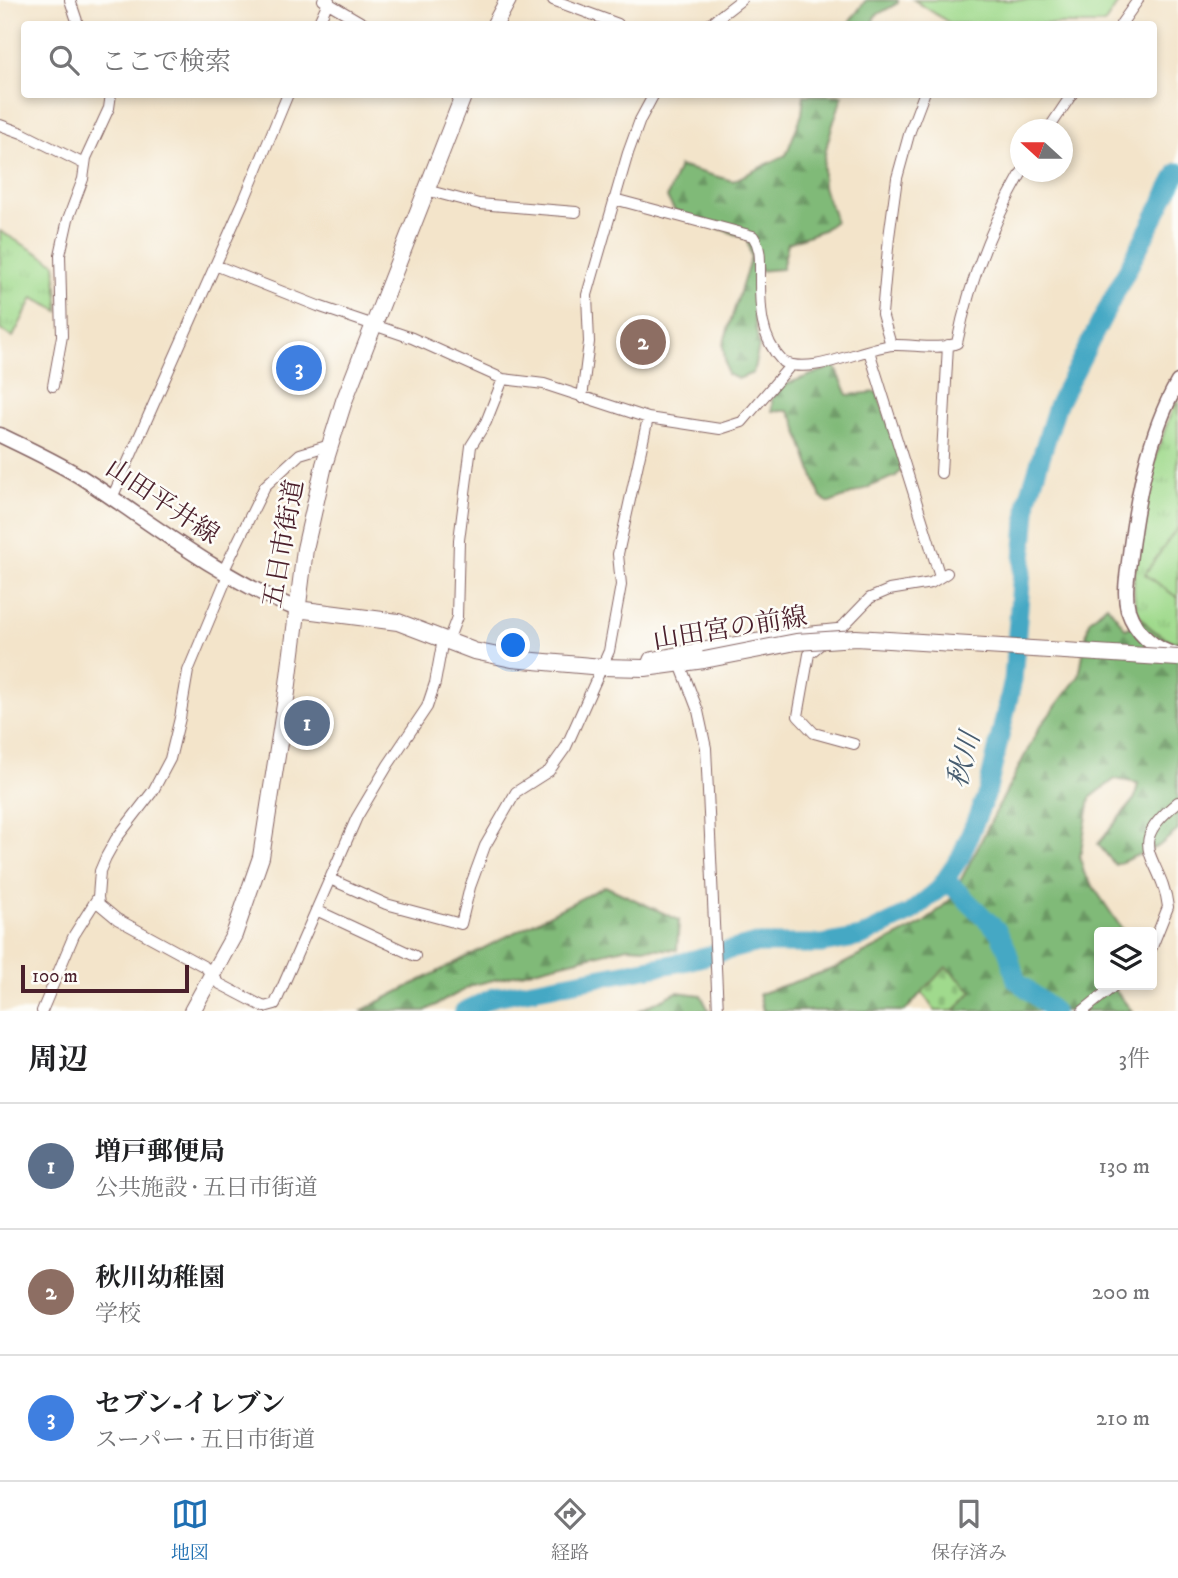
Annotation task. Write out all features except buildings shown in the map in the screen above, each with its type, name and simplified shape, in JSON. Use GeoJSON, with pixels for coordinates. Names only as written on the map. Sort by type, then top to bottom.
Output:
{"type":"FeatureCollection","features":[{"type":"Feature","properties":{"kind":"main road"},"geometry":{"type":"LineString","coordinates":[[497,21],[508,0]]}},
{"type":"Feature","properties":{"kind":"main road","name":"五日市街道"},"geometry":{"type":"LineString","coordinates":[[192,1011],[213,976],[241,915],[266,835],[310,520],[330,445],[344,401],[462,98]]}},
{"type":"Feature","properties":{"kind":"main road"},"geometry":{"type":"LineString","coordinates":[[1178,382],[1161,422],[1138,500],[1126,593],[1130,613],[1142,634],[1167,653],[1178,657]]}},
{"type":"Feature","properties":{"kind":"main road","name":"山田平井線"},"geometry":{"type":"LineString","coordinates":[[0,435],[53,460],[225,573],[266,596],[297,609]]}},
{"type":"Feature","properties":{"kind":"main road","name":"山田宮の前線"},"geometry":{"type":"LineString","coordinates":[[297,609],[398,622],[499,657],[602,667],[645,668],[680,664],[796,642],[847,638],[1178,657]]}},
{"type":"Feature","properties":{"kind":"street"},"geometry":{"type":"LineString","coordinates":[[70,0],[77,21]]}},
{"type":"Feature","properties":{"kind":"street"},"geometry":{"type":"LineString","coordinates":[[553,0],[610,21]]}},
{"type":"Feature","properties":{"kind":"street"},"geometry":{"type":"LineString","coordinates":[[714,21],[741,0]]}},
{"type":"Feature","properties":{"kind":"street"},"geometry":{"type":"LineString","coordinates":[[1123,21],[1138,0]]}},
{"type":"Feature","properties":{"kind":"street"},"geometry":{"type":"LineString","coordinates":[[319,21],[327,1],[359,21]]}},
{"type":"Feature","properties":{"kind":"street"},"geometry":{"type":"LineString","coordinates":[[53,386],[62,336],[60,255],[68,219],[83,179],[84,164],[109,108],[110,98]]}},
{"type":"Feature","properties":{"kind":"street"},"geometry":{"type":"LineString","coordinates":[[112,498],[286,98]]}},
{"type":"Feature","properties":{"kind":"street"},"geometry":{"type":"LineString","coordinates":[[582,398],[589,342],[587,295],[640,120],[652,98]]}},
{"type":"Feature","properties":{"kind":"street"},"geometry":{"type":"LineString","coordinates":[[891,345],[882,314],[889,237],[897,178],[922,98]]}},
{"type":"Feature","properties":{"kind":"street"},"geometry":{"type":"LineString","coordinates":[[1055,119],[1069,98]]}},
{"type":"Feature","properties":{"kind":"street"},"geometry":{"type":"LineString","coordinates":[[0,125],[84,164]]}},
{"type":"Feature","properties":{"kind":"street"},"geometry":{"type":"LineString","coordinates":[[614,199],[753,236],[760,246],[760,308],[767,339],[775,354],[790,366],[802,367],[891,345],[957,343],[965,303],[977,268],[1017,182]]}},
{"type":"Feature","properties":{"kind":"street"},"geometry":{"type":"LineString","coordinates":[[426,190],[479,204],[576,212]]}},
{"type":"Feature","properties":{"kind":"street"},"geometry":{"type":"LineString","coordinates":[[215,265],[318,306],[412,338],[503,379],[544,384],[648,418],[720,429],[732,427],[742,422],[790,366]]}},
{"type":"Feature","properties":{"kind":"street"},"geometry":{"type":"LineString","coordinates":[[941,473],[948,345]]}},
{"type":"Feature","properties":{"kind":"street"},"geometry":{"type":"LineString","coordinates":[[855,744],[814,733],[798,716],[806,657],[870,598],[889,590],[931,583],[944,575],[869,351]]}},
{"type":"Feature","properties":{"kind":"street"},"geometry":{"type":"LineString","coordinates":[[330,445],[300,454],[265,486],[225,573],[188,671],[170,759],[153,792],[116,839],[100,871],[99,904],[117,919],[205,967],[220,984],[264,1007],[275,1004],[357,817],[427,707],[445,640],[457,617],[459,540],[471,446],[485,422],[503,379]]}},
{"type":"Feature","properties":{"kind":"street"},"geometry":{"type":"LineString","coordinates":[[330,879],[386,904],[461,923],[470,887],[487,842],[516,792],[549,771],[566,747],[609,651],[621,585],[618,554],[648,418]]}},
{"type":"Feature","properties":{"kind":"street"},"geometry":{"type":"LineString","coordinates":[[645,668],[649,659],[686,651],[762,636],[837,629]]}},
{"type":"Feature","properties":{"kind":"street"},"geometry":{"type":"LineString","coordinates":[[680,664],[698,712],[706,748],[718,1010]]}},
{"type":"Feature","properties":{"kind":"street"},"geometry":{"type":"LineString","coordinates":[[1157,935],[1172,902],[1151,857],[1148,837],[1151,829],[1178,802]]}},
{"type":"Feature","properties":{"kind":"street"},"geometry":{"type":"LineString","coordinates":[[42,1011],[74,935],[98,897]]}},
{"type":"Feature","properties":{"kind":"street"},"geometry":{"type":"LineString","coordinates":[[316,910],[415,956]]}},
{"type":"Feature","properties":{"kind":"street"},"geometry":{"type":"LineString","coordinates":[[1083,1011],[1108,990]]}},
{"type":"Feature","properties":{"kind":"green space"},"geometry":{"type":"Polygon","coordinates":[[[866,0],[898,0],[898,3],[875,16],[873,21],[850,21],[866,0]]]}},
{"type":"Feature","properties":{"kind":"green space"},"geometry":{"type":"Polygon","coordinates":[[[914,0],[1120,0],[1106,21],[946,21],[914,0]]]}},
{"type":"Feature","properties":{"kind":"green space"},"geometry":{"type":"Polygon","coordinates":[[[804,98],[842,98],[828,139],[823,173],[824,189],[835,221],[823,230],[788,243],[782,269],[756,271],[754,318],[759,346],[753,373],[738,379],[727,374],[723,345],[751,257],[747,239],[675,211],[667,198],[679,166],[733,181],[786,155],[802,114],[804,98]]]}},
{"type":"Feature","properties":{"kind":"green space"},"geometry":{"type":"Polygon","coordinates":[[[0,231],[55,263],[59,311],[33,298],[13,337],[0,330],[0,231]]]}},
{"type":"Feature","properties":{"kind":"green space"},"geometry":{"type":"Polygon","coordinates":[[[835,366],[848,395],[877,392],[903,468],[896,476],[830,503],[821,498],[794,420],[788,411],[772,411],[772,398],[781,386],[835,366]]]}},
{"type":"Feature","properties":{"kind":"green space"},"geometry":{"type":"Polygon","coordinates":[[[1178,399],[1178,643],[1160,634],[1144,621],[1137,610],[1134,592],[1138,536],[1144,504],[1161,442],[1178,399]]]}},
{"type":"Feature","properties":{"kind":"green space"},"geometry":{"type":"Polygon","coordinates":[[[1178,527],[1178,598],[1145,574],[1178,527]]]}},
{"type":"Feature","properties":{"kind":"green space"},"geometry":{"type":"Polygon","coordinates":[[[1177,603],[1178,830],[1159,846],[1115,865],[1098,844],[1135,798],[1138,783],[1115,779],[1090,798],[1080,856],[1084,873],[1121,927],[1094,927],[1094,957],[1091,960],[1094,964],[1094,990],[1115,990],[1132,1011],[954,1011],[972,991],[922,992],[905,1011],[763,1011],[759,994],[835,968],[924,923],[951,899],[1039,728],[1079,676],[1089,621],[1107,605],[1126,629],[1177,603]]]}},
{"type":"Feature","properties":{"kind":"green space"},"geometry":{"type":"Polygon","coordinates":[[[605,886],[679,920],[677,950],[628,947],[473,985],[425,1011],[361,1011],[605,886]]]}},
{"type":"Feature","properties":{"kind":"green space"},"geometry":{"type":"Polygon","coordinates":[[[946,967],[972,991],[954,1011],[935,1011],[922,992],[946,967]]]}},
{"type":"Feature","properties":{"kind":"green space"},"geometry":{"type":"Polygon","coordinates":[[[677,992],[701,995],[709,1011],[638,1011],[677,992]]]}},
{"type":"Feature","properties":{"kind":"waterway","name":"秋川"},"geometry":{"type":"LineString","coordinates":[[464,1011],[494,997],[683,962],[753,944],[822,944],[861,937],[910,913],[939,889],[961,856],[987,793],[1013,680],[1028,499],[1057,406],[1178,172]]}},
{"type":"Feature","properties":{"kind":"waterway"},"geometry":{"type":"LineString","coordinates":[[946,880],[998,931],[1007,949],[1016,980],[1054,1011]]}},
{"type":"Feature","properties":{"kind":"place","name":"秋川幼稚園"},"geometry":{"type":"Point","coordinates":[643,342]}},
{"type":"Feature","properties":{"kind":"place","name":"セブン-イレブン"},"geometry":{"type":"Point","coordinates":[299,368]}},
{"type":"Feature","properties":{"kind":"place","name":"増戸郵便局"},"geometry":{"type":"Point","coordinates":[307,723]}}]}
